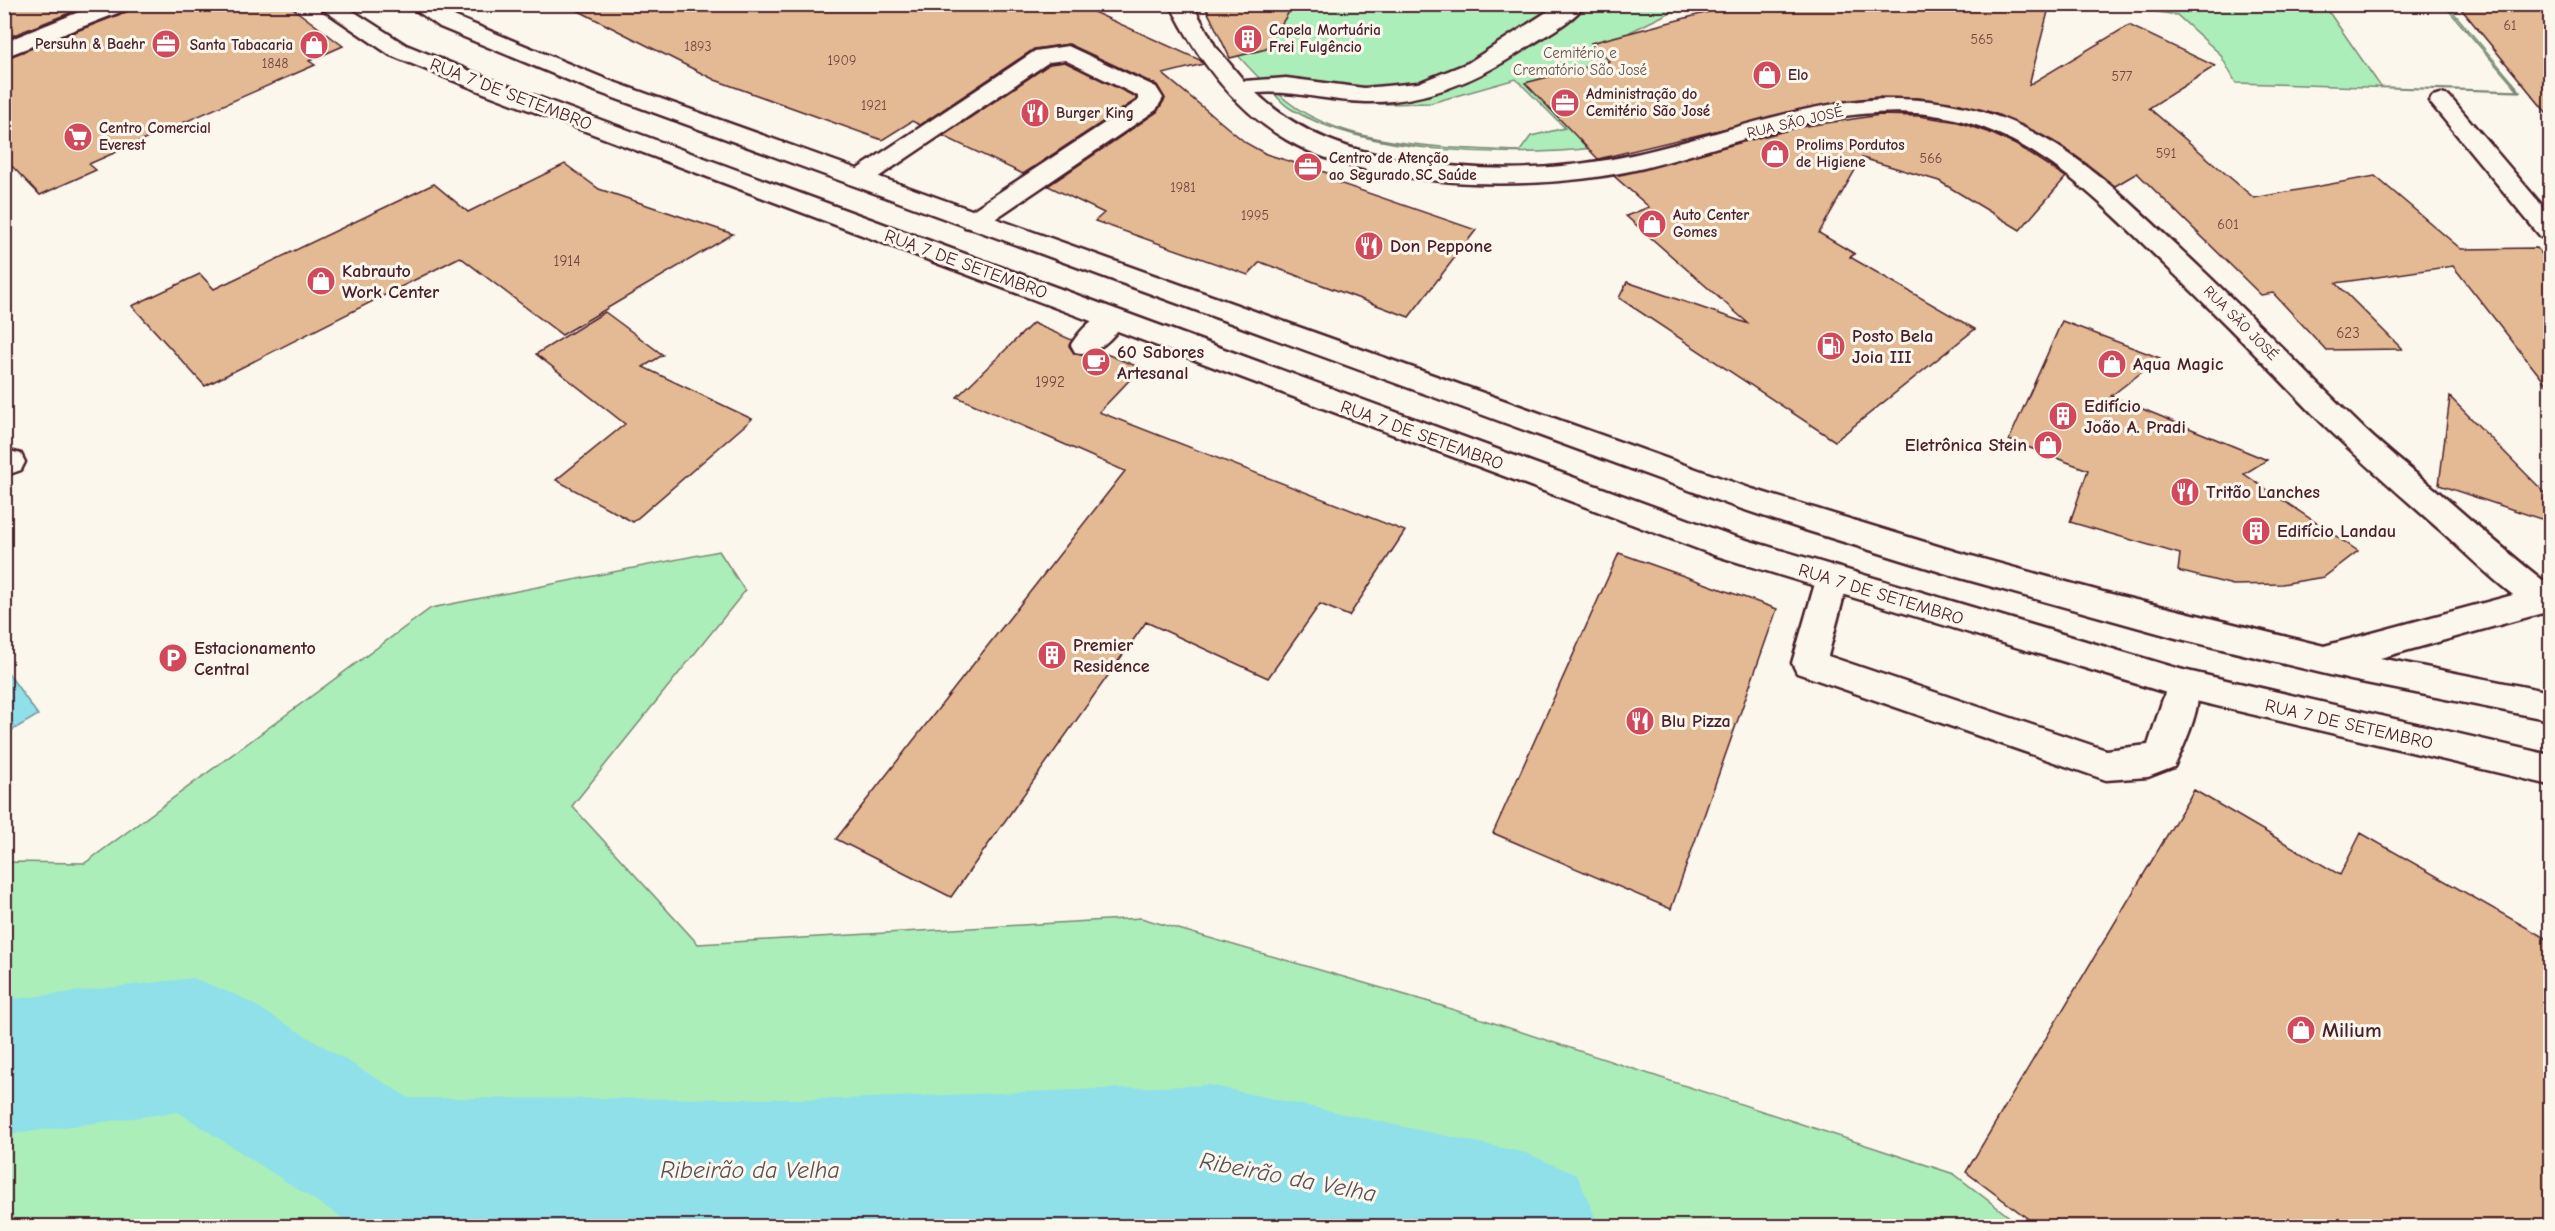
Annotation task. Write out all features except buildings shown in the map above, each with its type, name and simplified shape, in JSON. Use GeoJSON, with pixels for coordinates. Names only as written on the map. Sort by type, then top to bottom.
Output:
{"type":"FeatureCollection","features":[{"type":"Feature","properties":{"kind":"main road"},"geometry":{"type":"LineString","coordinates":[[4,50],[120,4]]}},
{"type":"Feature","properties":{"kind":"main road","name":"RUA 7 DE SETEMBRO"},"geometry":{"type":"LineString","coordinates":[[326,4],[398,50],[460,76],[1725,546],[2183,684],[2489,758],[2550,770]]}},
{"type":"Feature","properties":{"kind":"main road"},"geometry":{"type":"LineString","coordinates":[[418,4],[448,22],[532,59],[975,221],[1741,496],[1832,526],[2068,597],[2323,660],[2550,705]]}},
{"type":"Feature","properties":{"kind":"main road","name":"RUA SÃO JOSÉ"},"geometry":{"type":"LineString","coordinates":[[1180,4],[1193,32],[1208,55],[1237,88],[1269,117],[1320,146],[1390,164],[1453,174],[1530,176],[1594,171],[1810,116],[1862,107],[1916,106],[1946,110],[2002,126],[2055,155],[2093,181],[2222,304],[2349,432],[2549,600]]}},
{"type":"Feature","properties":{"kind":"main road"},"geometry":{"type":"LineString","coordinates":[[1237,88],[1276,82],[1363,95],[1400,94],[1432,86],[1488,64],[1574,4]]}},
{"type":"Feature","properties":{"kind":"main road"},"geometry":{"type":"LineString","coordinates":[[859,179],[1043,56],[1068,53],[1148,92],[1151,98],[1148,105],[975,221]]}},
{"type":"Feature","properties":{"kind":"main road"},"geometry":{"type":"LineString","coordinates":[[2441,101],[2550,231]]}},
{"type":"Feature","properties":{"kind":"main road"},"geometry":{"type":"LineString","coordinates":[[1085,345],[1112,319]]}},
{"type":"Feature","properties":{"kind":"main road"},"geometry":{"type":"LineString","coordinates":[[1832,580],[1809,663],[2106,765],[2148,762],[2161,756],[2171,736],[2183,684]]}},
{"type":"Feature","properties":{"kind":"main road"},"geometry":{"type":"LineString","coordinates":[[2323,660],[2549,600]]}},
{"type":"Feature","properties":{"kind":"green space","name":"Cemitério e Crematório São José"},"geometry":{"type":"Polygon","coordinates":[[[1204,5],[1685,5],[1630,32],[1659,61],[1602,147],[1527,152],[1485,152],[1400,144],[1360,136],[1323,124],[1291,109],[1232,49],[1204,5]],[[1516,79],[1431,103],[1381,104],[1277,92],[1300,110],[1327,124],[1358,134],[1425,146],[1520,151],[1531,136],[1565,128],[1516,79]]]}},
{"type":"Feature","properties":{"kind":"green space"},"geometry":{"type":"Polygon","coordinates":[[[2115,5],[2324,5],[2381,87],[2518,91],[2444,5],[2447,5],[2521,92],[2236,83],[2220,54],[2177,15],[2115,5]]]}},
{"type":"Feature","properties":{"kind":"green space"},"geometry":{"type":"Polygon","coordinates":[[[719,551],[745,591],[572,806],[698,944],[1141,918],[1433,1003],[1954,1174],[2021,1226],[5,1226],[5,862],[85,863],[431,608],[719,551]]]}},
{"type":"Feature","properties":{"kind":"water"},"geometry":{"type":"Polygon","coordinates":[[[8,673],[38,715],[6,734],[4,674],[8,673]]]}},
{"type":"Feature","properties":{"kind":"waterway","name":"Ribeirão da Velha"},"geometry":{"type":"LineString","coordinates":[[4,1068],[193,1044],[394,1169],[841,1170],[1209,1156],[1526,1226]]}},
{"type":"Feature","properties":{"kind":"place","name":"Capela Mortuária Frei Fulgêncio"},"geometry":{"type":"Point","coordinates":[1248,39]}},
{"type":"Feature","properties":{"kind":"place","name":"Persuhn & Baehr"},"geometry":{"type":"Point","coordinates":[166,44]}},
{"type":"Feature","properties":{"kind":"place","name":"Santa Tabacaria"},"geometry":{"type":"Point","coordinates":[314,45]}},
{"type":"Feature","properties":{"kind":"place","name":"Elo"},"geometry":{"type":"Point","coordinates":[1767,75]}},
{"type":"Feature","properties":{"kind":"place","name":"Administração do Cemitério São José"},"geometry":{"type":"Point","coordinates":[1565,103]}},
{"type":"Feature","properties":{"kind":"place","name":"Burger King"},"geometry":{"type":"Point","coordinates":[1035,113]}},
{"type":"Feature","properties":{"kind":"place","name":"Centro Comercial Everest"},"geometry":{"type":"Point","coordinates":[78,137]}},
{"type":"Feature","properties":{"kind":"place","name":"Prolims Pordutos de Higiene"},"geometry":{"type":"Point","coordinates":[1775,154]}},
{"type":"Feature","properties":{"kind":"place","name":"Centro de Atenção ao Segurado SC Saúde"},"geometry":{"type":"Point","coordinates":[1308,167]}},
{"type":"Feature","properties":{"kind":"place","name":"Auto Center Gomes"},"geometry":{"type":"Point","coordinates":[1652,224]}},
{"type":"Feature","properties":{"kind":"place","name":"Don Peppone"},"geometry":{"type":"Point","coordinates":[1369,246]}},
{"type":"Feature","properties":{"kind":"place","name":"Kabrauto Work Center"},"geometry":{"type":"Point","coordinates":[321,281]}},
{"type":"Feature","properties":{"kind":"place","name":"Posto Bela Joia III"},"geometry":{"type":"Point","coordinates":[1831,346]}},
{"type":"Feature","properties":{"kind":"place","name":"60 Sabores Artesanal"},"geometry":{"type":"Point","coordinates":[1096,362]}},
{"type":"Feature","properties":{"kind":"place","name":"Aqua Magic"},"geometry":{"type":"Point","coordinates":[2112,364]}},
{"type":"Feature","properties":{"kind":"place","name":"Edifício João A. Pradi"},"geometry":{"type":"Point","coordinates":[2063,416]}},
{"type":"Feature","properties":{"kind":"place","name":"Eletrônica Stein"},"geometry":{"type":"Point","coordinates":[2048,445]}},
{"type":"Feature","properties":{"kind":"place","name":"Tritão Lanches"},"geometry":{"type":"Point","coordinates":[2185,492]}},
{"type":"Feature","properties":{"kind":"place","name":"Edifício Landau"},"geometry":{"type":"Point","coordinates":[2256,531]}},
{"type":"Feature","properties":{"kind":"place","name":"Premier Residence"},"geometry":{"type":"Point","coordinates":[1052,655]}},
{"type":"Feature","properties":{"kind":"place","name":"Estacionamento Central"},"geometry":{"type":"Point","coordinates":[173,658]}},
{"type":"Feature","properties":{"kind":"place","name":"Blu Pizza"},"geometry":{"type":"Point","coordinates":[1640,721]}},
{"type":"Feature","properties":{"kind":"place","name":"Milium"},"geometry":{"type":"Point","coordinates":[2301,1030]}}]}
